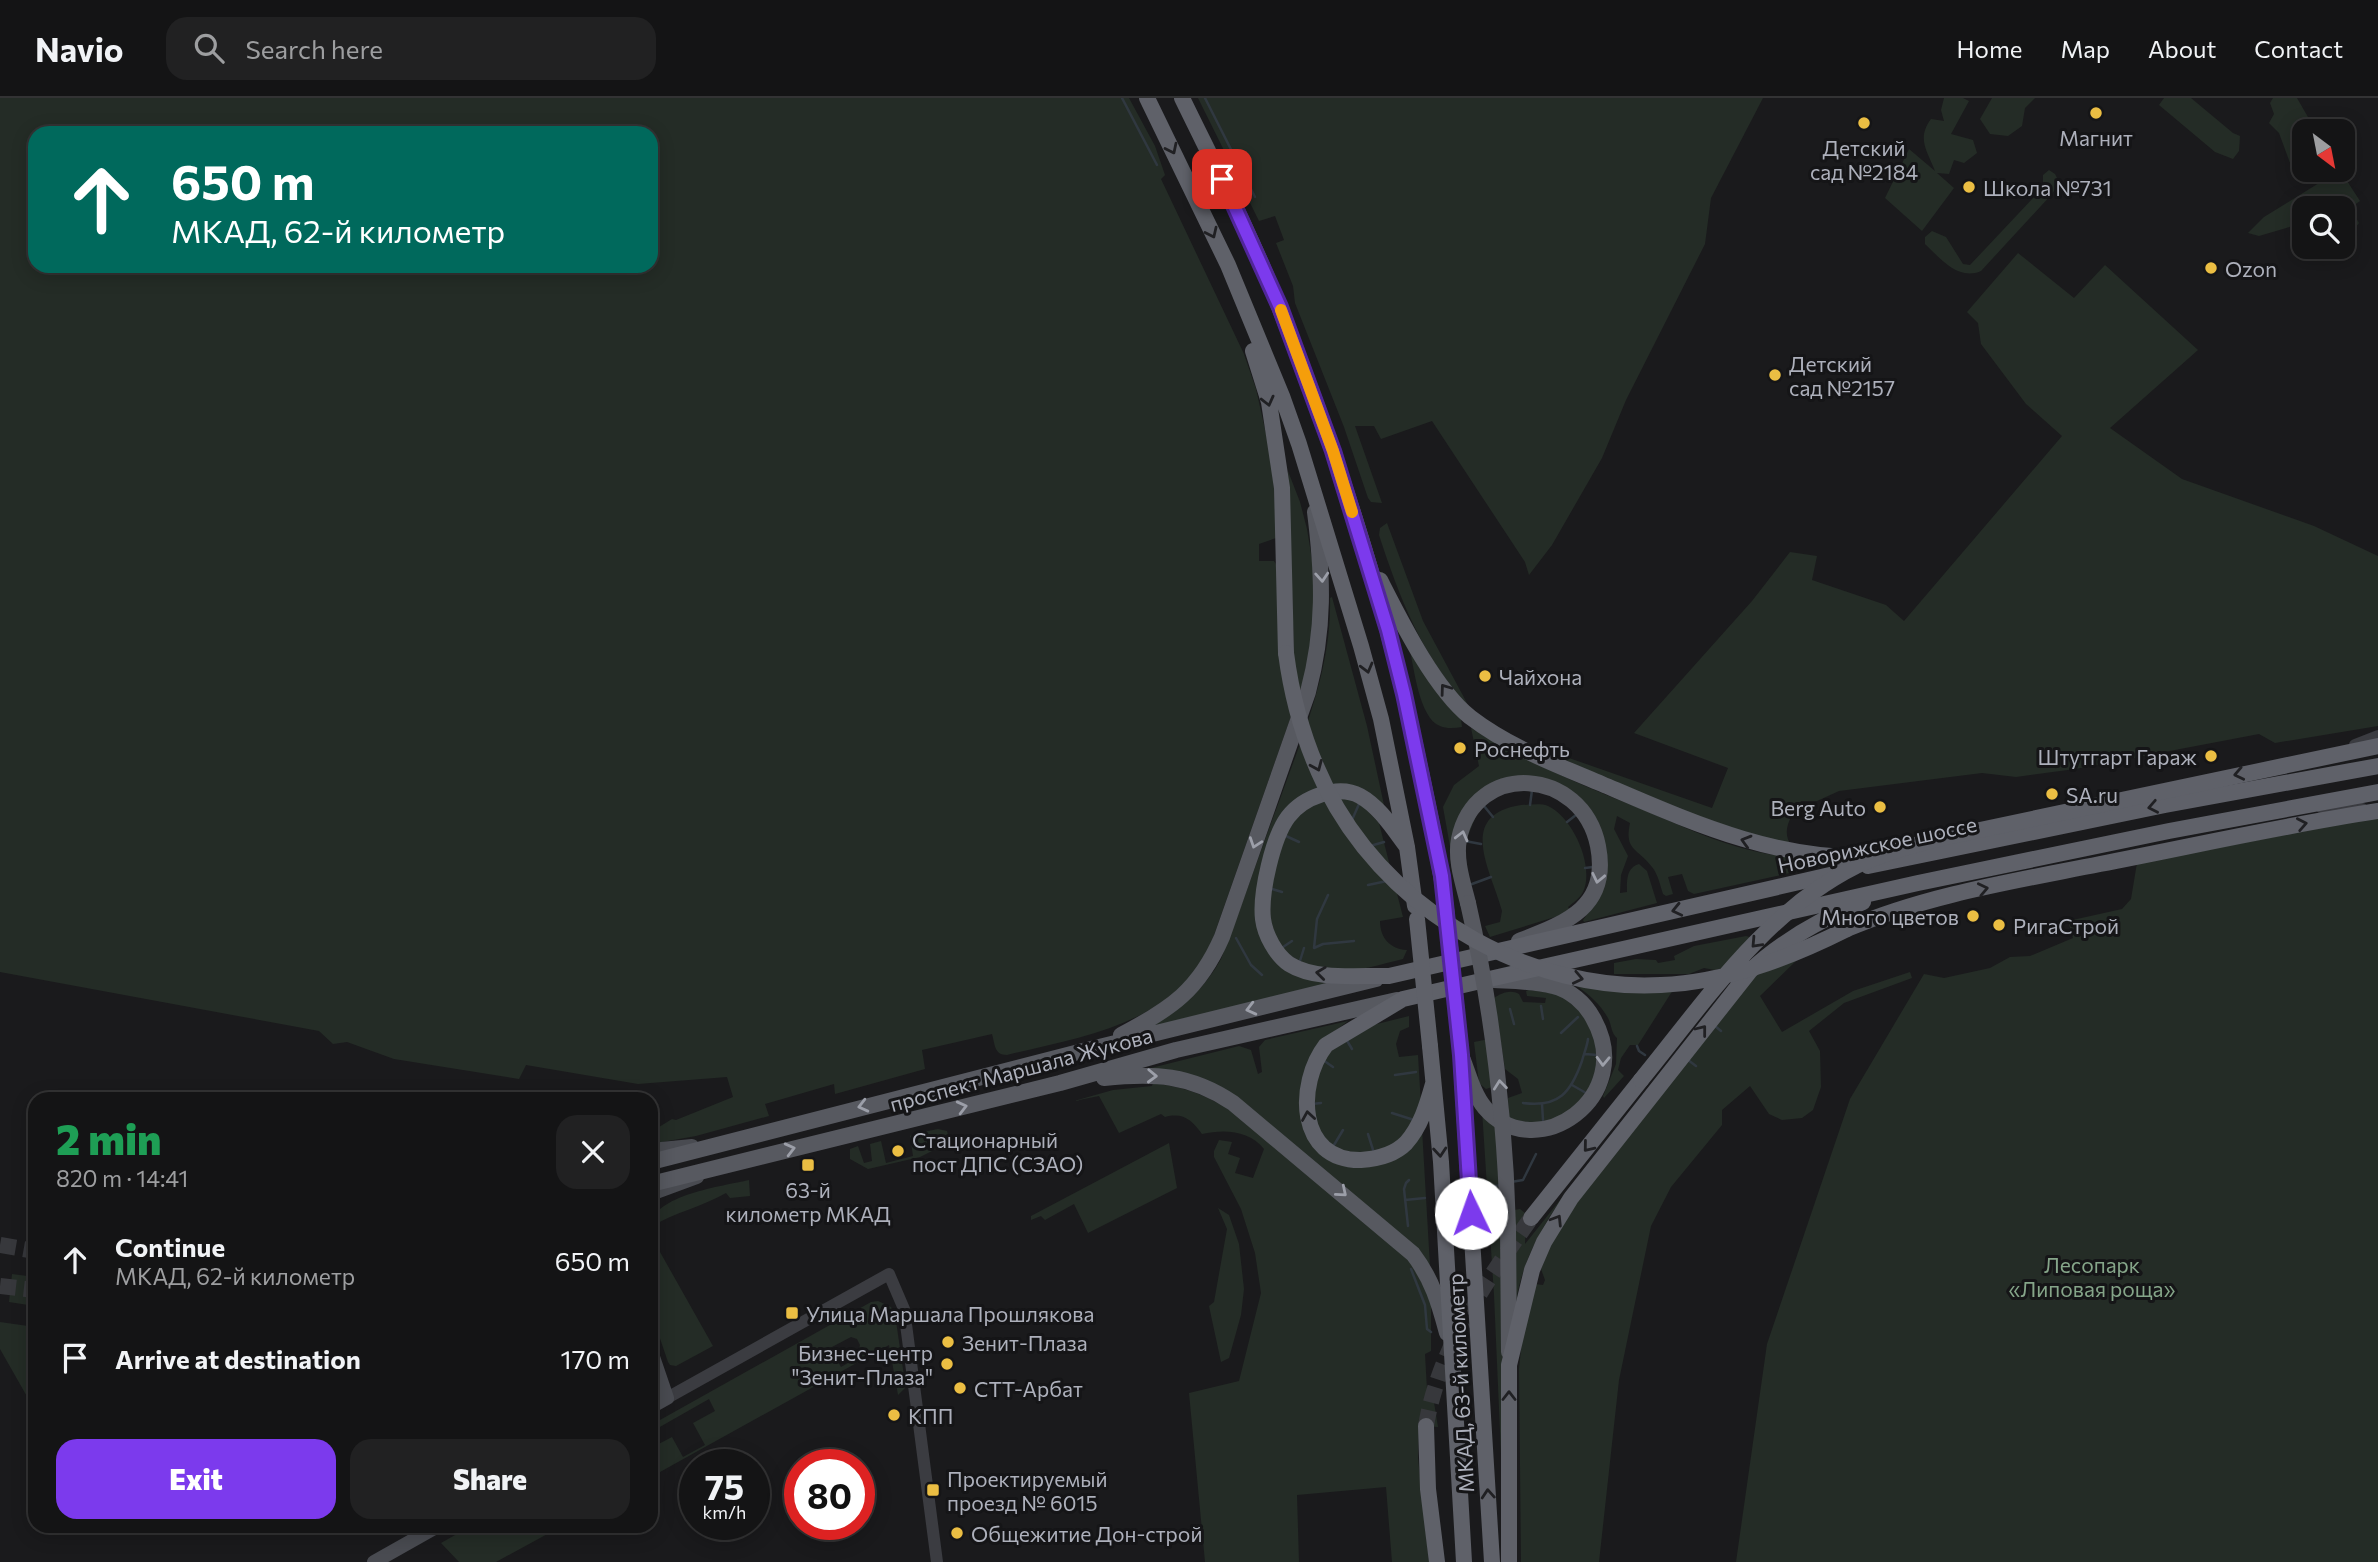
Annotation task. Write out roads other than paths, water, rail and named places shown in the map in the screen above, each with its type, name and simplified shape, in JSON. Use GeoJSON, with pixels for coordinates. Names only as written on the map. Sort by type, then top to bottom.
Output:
{"type":"FeatureCollection","features":[{"type":"Feature","properties":{"kind":"highway"},"geometry":{"type":"LineString","coordinates":[[1147,98],[1228,265],[1269,402],[1276,442],[1284,526],[1286,653],[1301,727],[1318,770],[1337,808],[1357,839],[1390,876],[1437,916],[1492,950],[1562,975],[1596,982],[1658,986],[1692,982],[1736,973],[1792,955],[1876,917],[1908,906],[2079,868],[2378,811]]}},
{"type":"Feature","properties":{"kind":"highway","name":"МКАД, 63-й километр"},"geometry":{"type":"LineString","coordinates":[[1182,98],[1252,244],[1308,381],[1363,546],[1404,694],[1442,876],[1461,1049],[1492,1562]]}},
{"type":"Feature","properties":{"kind":"highway","name":"МКАД, 63-й километр"},"geometry":{"type":"LineString","coordinates":[[1228,265],[1299,444],[1362,646],[1381,719],[1407,847],[1417,919],[1441,1162],[1464,1562]]}},
{"type":"Feature","properties":{"kind":"highway"},"geometry":{"type":"LineString","coordinates":[[1363,546],[1398,614],[1451,697],[1469,716],[1496,734],[1548,761],[1684,820],[1744,841],[1812,855],[1858,858],[1935,851]]}},
{"type":"Feature","properties":{"kind":"highway"},"geometry":{"type":"LineString","coordinates":[[1531,1218],[1746,954],[1775,923],[1809,896],[1855,867],[1882,855],[1932,840],[2378,746]]}},
{"type":"Feature","properties":{"kind":"highway","name":"Новорижское шоссе"},"geometry":{"type":"LineString","coordinates":[[1407,847],[1386,820],[1359,796],[1345,792],[1326,793],[1310,799],[1288,817],[1269,869],[1264,898],[1263,918],[1267,934],[1280,956],[1290,964],[1313,973],[1389,976],[1935,851],[2378,766]]}},
{"type":"Feature","properties":{"kind":"highway"},"geometry":{"type":"LineString","coordinates":[[1433,1084],[1419,1125],[1411,1136],[1399,1148],[1379,1158],[1353,1160],[1336,1155],[1316,1138],[1309,1125],[1307,1097],[1320,1053],[1334,1038],[1403,999],[1918,883],[2378,792]]}},
{"type":"Feature","properties":{"kind":"highway"},"geometry":{"type":"LineString","coordinates":[[1509,1562],[1509,1365],[1528,1281],[1544,1242],[1565,1206],[1737,985],[1771,952],[1793,937],[1861,902],[1918,883]]}},
{"type":"Feature","properties":{"kind":"highway"},"geometry":{"type":"LineString","coordinates":[[1426,1426],[1428,1489],[1437,1562]]}},
{"type":"Feature","properties":{"kind":"main road"},"geometry":{"type":"LineString","coordinates":[[1083,1051],[1144,1023],[1187,992],[1212,961],[1222,937],[1308,692],[1315,665],[1323,585],[1312,485]]}},
{"type":"Feature","properties":{"kind":"main road"},"geometry":{"type":"LineString","coordinates":[[1483,955],[1560,925],[1576,915],[1594,894],[1599,880],[1596,837],[1583,810],[1563,793],[1550,787],[1521,783],[1491,793],[1469,814],[1459,841],[1458,858],[1485,980],[1504,1129],[1509,1365]]}},
{"type":"Feature","properties":{"kind":"main road","name":"проспект Маршала Жукова"},"geometry":{"type":"LineString","coordinates":[[658,1160],[1389,976]]}},
{"type":"Feature","properties":{"kind":"main road"},"geometry":{"type":"LineString","coordinates":[[1461,1049],[1476,1094],[1485,1108],[1501,1122],[1519,1128],[1538,1129],[1557,1125],[1574,1117],[1590,1100],[1602,1077],[1605,1064],[1602,1038],[1591,1014],[1582,1003],[1554,986],[1485,979]]}},
{"type":"Feature","properties":{"kind":"main road","name":"проспект Маршала Жукова"},"geometry":{"type":"LineString","coordinates":[[658,1182],[1060,1083],[1189,1047],[1403,999]]}},
{"type":"Feature","properties":{"kind":"main road"},"geometry":{"type":"LineString","coordinates":[[1060,1083],[1148,1075],[1189,1081],[1225,1097],[1413,1254],[1437,1294],[1451,1347]]}},
{"type":"Feature","properties":{"kind":"main road"},"geometry":{"type":"LineString","coordinates":[[658,1149],[718,1143]]}},
{"type":"Feature","properties":{"kind":"main road"},"geometry":{"type":"LineString","coordinates":[[658,1192],[674,1188],[724,1165]]}},
{"type":"Feature","properties":{"kind":"main road"},"geometry":{"type":"LineString","coordinates":[[658,1199],[674,1188]]}},
{"type":"Feature","properties":{"kind":"main road"},"geometry":{"type":"LineString","coordinates":[[658,1372],[667,1398],[658,1403]]}},
{"type":"Feature","properties":{"kind":"main road"},"geometry":{"type":"LineString","coordinates":[[374,1562],[426,1533]]}},
{"type":"Feature","properties":{"kind":"street"},"geometry":{"type":"LineString","coordinates":[[2248,789],[2378,736]]}},
{"type":"Feature","properties":{"kind":"street"},"geometry":{"type":"LineString","coordinates":[[2303,806],[2378,811]]}},
{"type":"Feature","properties":{"kind":"street"},"geometry":{"type":"LineString","coordinates":[[667,1398],[889,1274],[904,1309],[937,1562]]}},
{"type":"Feature","properties":{"kind":"waterway"},"geometry":{"type":"LineString","coordinates":[[1122,98],[1157,165]]}},
{"type":"Feature","properties":{"kind":"waterway"},"geometry":{"type":"LineString","coordinates":[[1205,98],[1255,197]]}},
{"type":"Feature","properties":{"kind":"waterway"},"geometry":{"type":"LineString","coordinates":[[1530,805],[1532,790]]}},
{"type":"Feature","properties":{"kind":"waterway"},"geometry":{"type":"LineString","coordinates":[[1352,820],[1359,804]]}},
{"type":"Feature","properties":{"kind":"waterway"},"geometry":{"type":"LineString","coordinates":[[1484,806],[1493,817]]}},
{"type":"Feature","properties":{"kind":"waterway"},"geometry":{"type":"LineString","coordinates":[[1567,822],[1576,815]]}},
{"type":"Feature","properties":{"kind":"waterway"},"geometry":{"type":"LineString","coordinates":[[1286,836],[1299,842]]}},
{"type":"Feature","properties":{"kind":"waterway"},"geometry":{"type":"LineString","coordinates":[[1465,841],[1481,844]]}},
{"type":"Feature","properties":{"kind":"waterway"},"geometry":{"type":"LineString","coordinates":[[1370,846],[1384,842]]}},
{"type":"Feature","properties":{"kind":"waterway"},"geometry":{"type":"LineString","coordinates":[[1585,868],[1593,867]]}},
{"type":"Feature","properties":{"kind":"waterway"},"geometry":{"type":"LineString","coordinates":[[1472,884],[1491,877]]}},
{"type":"Feature","properties":{"kind":"waterway"},"geometry":{"type":"LineString","coordinates":[[1368,885],[1387,881]]}},
{"type":"Feature","properties":{"kind":"waterway"},"geometry":{"type":"LineString","coordinates":[[1272,889],[1282,892]]}},
{"type":"Feature","properties":{"kind":"waterway"},"geometry":{"type":"LineString","coordinates":[[1328,895],[1317,919],[1314,948],[1323,944],[1354,941]]}},
{"type":"Feature","properties":{"kind":"waterway"},"geometry":{"type":"LineString","coordinates":[[1236,938],[1251,965],[1262,975]]}},
{"type":"Feature","properties":{"kind":"waterway"},"geometry":{"type":"LineString","coordinates":[[1283,947],[1292,941]]}},
{"type":"Feature","properties":{"kind":"waterway"},"geometry":{"type":"LineString","coordinates":[[1299,964],[1304,948]]}},
{"type":"Feature","properties":{"kind":"waterway"},"geometry":{"type":"LineString","coordinates":[[1541,1006],[1543,1019]]}},
{"type":"Feature","properties":{"kind":"waterway"},"geometry":{"type":"LineString","coordinates":[[1510,1009],[1514,1024]]}},
{"type":"Feature","properties":{"kind":"waterway"},"geometry":{"type":"LineString","coordinates":[[1561,1033],[1578,1017]]}},
{"type":"Feature","properties":{"kind":"waterway"},"geometry":{"type":"LineString","coordinates":[[1715,1026],[1721,1031]]}},
{"type":"Feature","properties":{"kind":"waterway"},"geometry":{"type":"LineString","coordinates":[[1346,1039],[1352,1049]]}},
{"type":"Feature","properties":{"kind":"waterway"},"geometry":{"type":"LineString","coordinates":[[1523,1103],[1546,1103],[1562,1096],[1578,1072],[1588,1039]]}},
{"type":"Feature","properties":{"kind":"waterway"},"geometry":{"type":"LineString","coordinates":[[1637,1046],[1645,1055]]}},
{"type":"Feature","properties":{"kind":"waterway"},"geometry":{"type":"LineString","coordinates":[[1585,1054],[1597,1055]]}},
{"type":"Feature","properties":{"kind":"waterway"},"geometry":{"type":"LineString","coordinates":[[1323,1060],[1333,1067]]}},
{"type":"Feature","properties":{"kind":"waterway"},"geometry":{"type":"LineString","coordinates":[[1688,1060],[1696,1066]]}},
{"type":"Feature","properties":{"kind":"waterway"},"geometry":{"type":"LineString","coordinates":[[1395,1075],[1416,1072]]}},
{"type":"Feature","properties":{"kind":"waterway"},"geometry":{"type":"LineString","coordinates":[[1572,1085],[1586,1093]]}},
{"type":"Feature","properties":{"kind":"waterway"},"geometry":{"type":"LineString","coordinates":[[1312,1104],[1321,1103]]}},
{"type":"Feature","properties":{"kind":"waterway"},"geometry":{"type":"LineString","coordinates":[[1542,1104],[1543,1120]]}},
{"type":"Feature","properties":{"kind":"waterway"},"geometry":{"type":"LineString","coordinates":[[1392,1113],[1414,1120]]}},
{"type":"Feature","properties":{"kind":"waterway"},"geometry":{"type":"LineString","coordinates":[[1334,1145],[1343,1130]]}},
{"type":"Feature","properties":{"kind":"waterway"},"geometry":{"type":"LineString","coordinates":[[1368,1134],[1374,1153]]}},
{"type":"Feature","properties":{"kind":"waterway"},"geometry":{"type":"LineString","coordinates":[[1511,1182],[1523,1180],[1536,1154]]}},
{"type":"Feature","properties":{"kind":"waterway"},"geometry":{"type":"LineString","coordinates":[[1408,1226],[1404,1189],[1409,1180]]}},
{"type":"Feature","properties":{"kind":"waterway"},"geometry":{"type":"LineString","coordinates":[[1488,1187],[1502,1185]]}},
{"type":"Feature","properties":{"kind":"waterway"},"geometry":{"type":"LineString","coordinates":[[1405,1200],[1425,1198]]}},
{"type":"Feature","properties":{"kind":"waterway"},"geometry":{"type":"LineString","coordinates":[[1411,1269],[1425,1305],[1427,1329],[1431,1332]]}},
{"type":"Feature","properties":{"kind":"tunnel"},"geometry":{"type":"LineString","coordinates":[[1426,1426],[1432,1397],[1453,1342],[1481,1291],[1531,1218]]}},
{"type":"Feature","properties":{"kind":"tunnel"},"geometry":{"type":"LineString","coordinates":[[0,1245],[28,1250]]}},
{"type":"Feature","properties":{"kind":"tunnel"},"geometry":{"type":"LineString","coordinates":[[0,1286],[28,1289]]}},
{"type":"Feature","properties":{"kind":"place","name":"Магнит"},"geometry":{"type":"Point","coordinates":[2096,113]}},
{"type":"Feature","properties":{"kind":"place","name":"Детский сад №2184"},"geometry":{"type":"Point","coordinates":[1864,123]}},
{"type":"Feature","properties":{"kind":"place","name":"Школа №731"},"geometry":{"type":"Point","coordinates":[1969,187]}},
{"type":"Feature","properties":{"kind":"place","name":"Ozon"},"geometry":{"type":"Point","coordinates":[2211,268]}},
{"type":"Feature","properties":{"kind":"place","name":"Детский сад №2157"},"geometry":{"type":"Point","coordinates":[1775,375]}},
{"type":"Feature","properties":{"kind":"place","name":"Чайхона"},"geometry":{"type":"Point","coordinates":[1485,676]}},
{"type":"Feature","properties":{"kind":"place","name":"Роснефть"},"geometry":{"type":"Point","coordinates":[1460,748]}},
{"type":"Feature","properties":{"kind":"place","name":"Штутгарт Гараж"},"geometry":{"type":"Point","coordinates":[2211,756]}},
{"type":"Feature","properties":{"kind":"place","name":"SA.ru"},"geometry":{"type":"Point","coordinates":[2052,794]}},
{"type":"Feature","properties":{"kind":"place","name":"Berg Auto"},"geometry":{"type":"Point","coordinates":[1880,807]}},
{"type":"Feature","properties":{"kind":"place","name":"Много цветов"},"geometry":{"type":"Point","coordinates":[1973,916]}},
{"type":"Feature","properties":{"kind":"place","name":"РигаСтрой"},"geometry":{"type":"Point","coordinates":[1999,925]}},
{"type":"Feature","properties":{"kind":"place","name":"Стационарный пост ДПС (СЗАО)"},"geometry":{"type":"Point","coordinates":[898,1151]}},
{"type":"Feature","properties":{"kind":"place","name":"63-й километр МКАД"},"geometry":{"type":"Point","coordinates":[808,1165]}},
{"type":"Feature","properties":{"kind":"place","name":"Улица Маршала Прошлякова"},"geometry":{"type":"Point","coordinates":[792,1313]}},
{"type":"Feature","properties":{"kind":"place","name":"Зенит-Плаза"},"geometry":{"type":"Point","coordinates":[948,1342]}},
{"type":"Feature","properties":{"kind":"place","name":"Бизнес-центр \"Зенит-Плаза\""},"geometry":{"type":"Point","coordinates":[947,1364]}},
{"type":"Feature","properties":{"kind":"place","name":"СТТ-Арбат"},"geometry":{"type":"Point","coordinates":[960,1388]}},
{"type":"Feature","properties":{"kind":"place","name":"КПП"},"geometry":{"type":"Point","coordinates":[894,1415]}},
{"type":"Feature","properties":{"kind":"place","name":"Проектируемый проезд № 6015"},"geometry":{"type":"Point","coordinates":[933,1490]}},
{"type":"Feature","properties":{"kind":"place","name":"Общежитие Дон-строй"},"geometry":{"type":"Point","coordinates":[957,1533]}},
{"type":"Feature","properties":{"kind":"park label","name":"Лесопарк «Липовая роща»"},"geometry":{"type":"Point","coordinates":[2092,1276]}}]}
